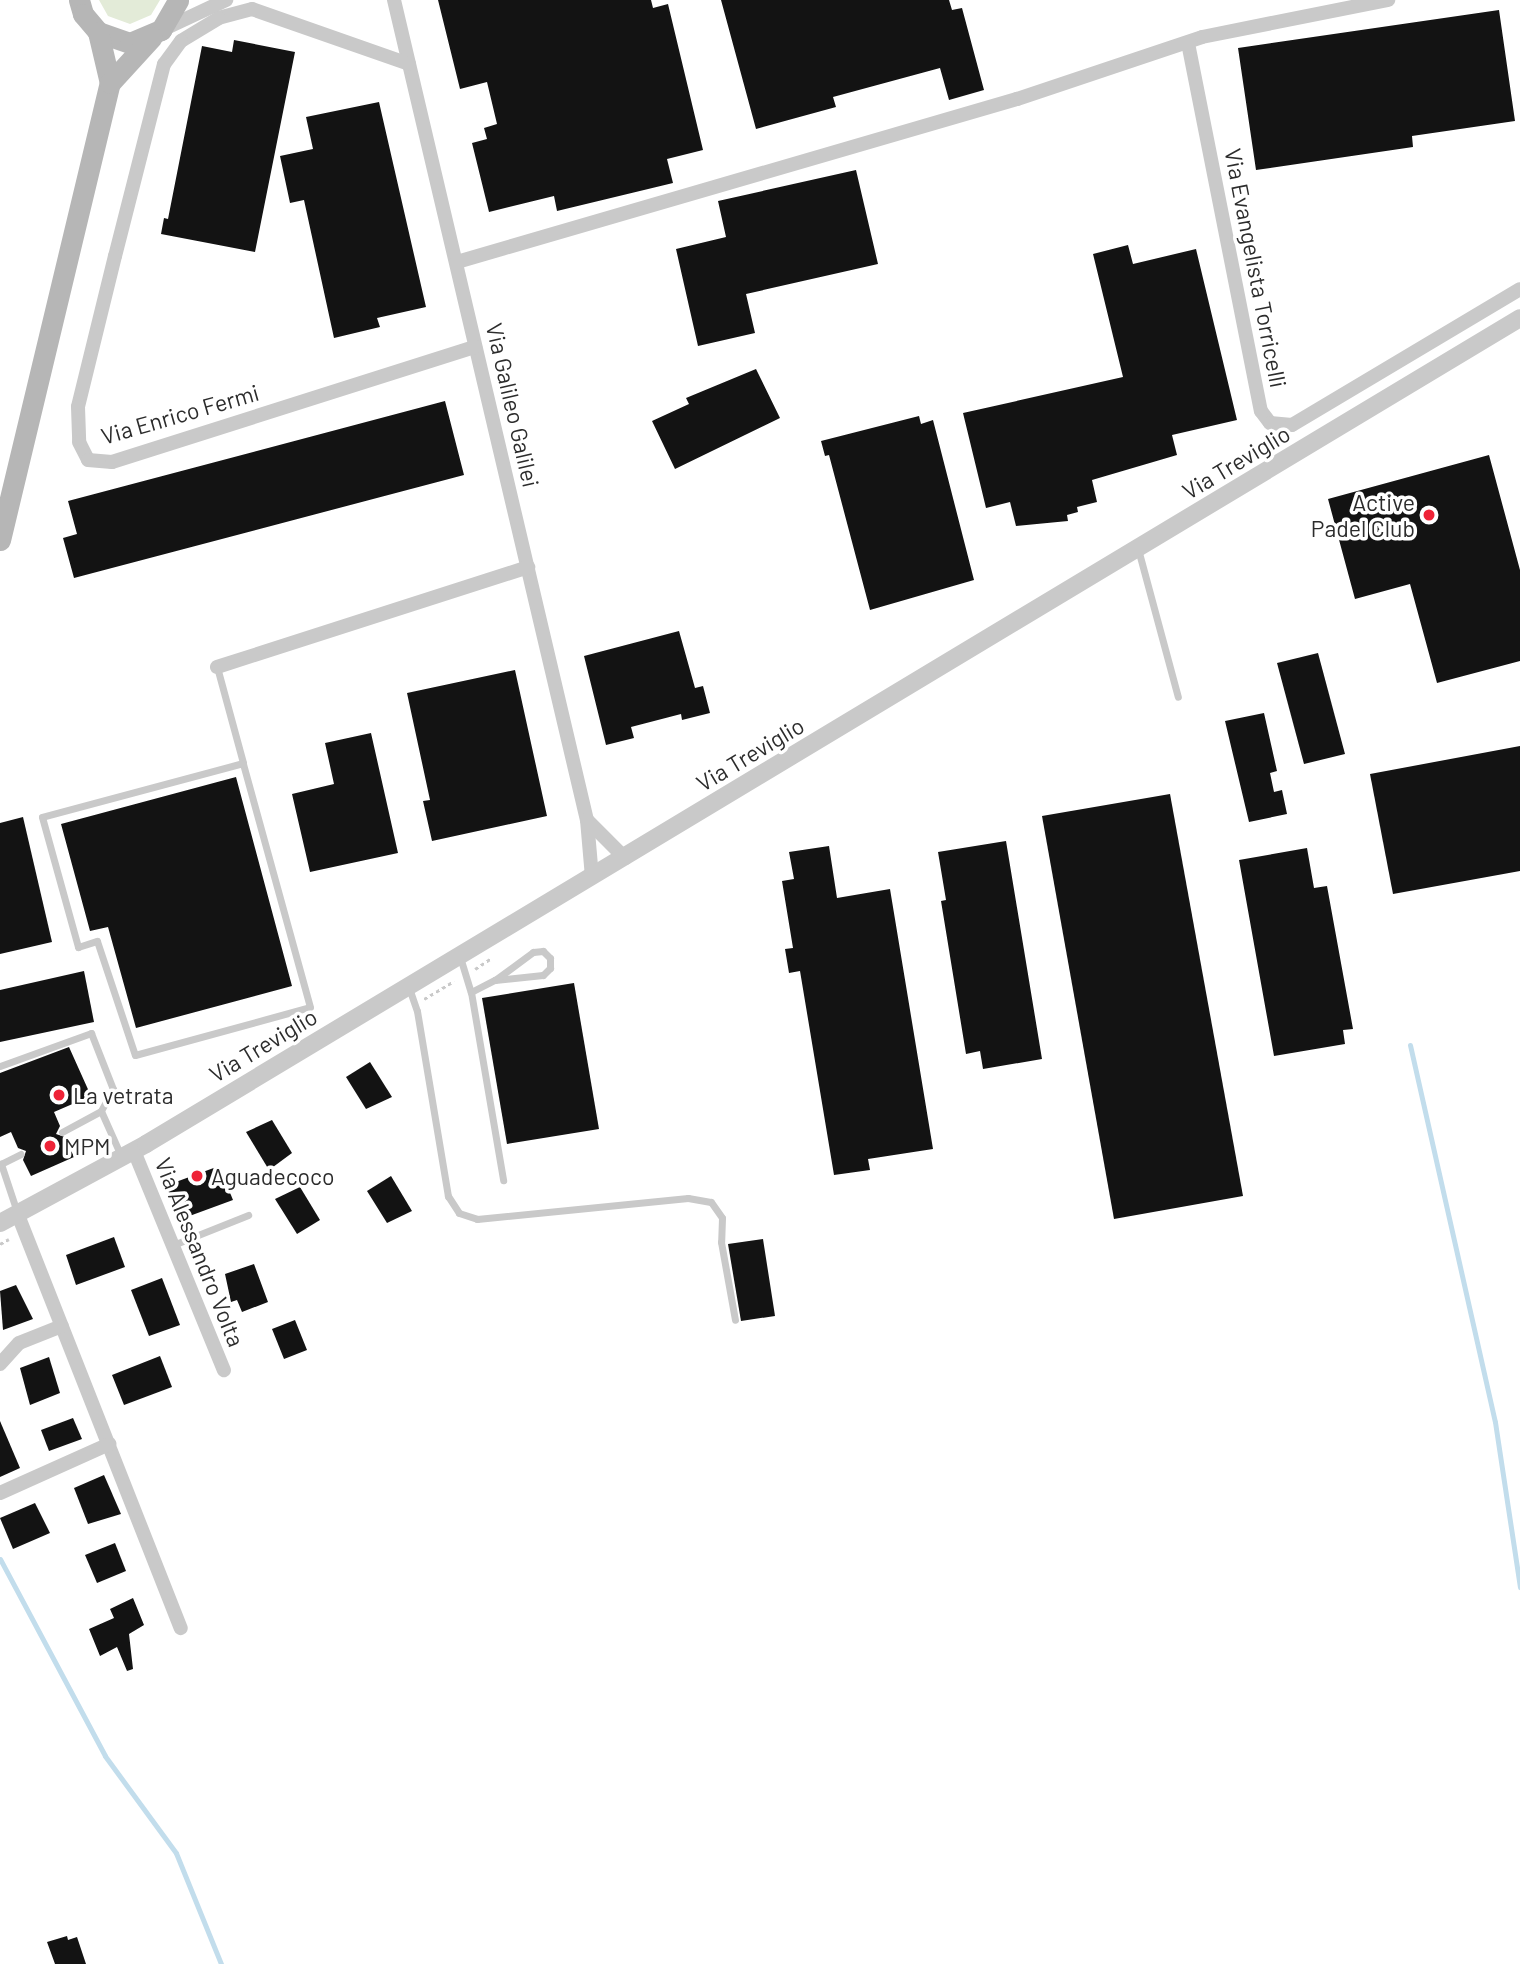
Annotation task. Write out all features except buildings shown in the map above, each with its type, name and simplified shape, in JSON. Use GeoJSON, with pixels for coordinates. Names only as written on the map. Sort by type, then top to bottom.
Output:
{"type":"FeatureCollection","features":[{"type":"Feature","properties":{"kind":"main road"},"geometry":{"type":"LineString","coordinates":[[79,0],[83,14],[98,32],[119,42],[156,34]]}},
{"type":"Feature","properties":{"kind":"main road"},"geometry":{"type":"LineString","coordinates":[[110,83],[156,34],[178,0]]}},
{"type":"Feature","properties":{"kind":"main road"},"geometry":{"type":"LineString","coordinates":[[0,540],[110,83],[98,32]]}},
{"type":"Feature","properties":{"kind":"street"},"geometry":{"type":"LineString","coordinates":[[156,34],[226,0]]}},
{"type":"Feature","properties":{"kind":"street","name":"Via Galileo Galilei"},"geometry":{"type":"LineString","coordinates":[[394,0],[587,820],[592,877]]}},
{"type":"Feature","properties":{"kind":"street"},"geometry":{"type":"LineString","coordinates":[[457,262],[878,141],[1188,43],[1388,0]]}},
{"type":"Feature","properties":{"kind":"street","name":"Via Enrico Fermi"},"geometry":{"type":"LineString","coordinates":[[409,64],[252,9],[219,18],[191,35],[164,64],[78,407],[79,442],[88,460],[112,462],[475,347]]}},
{"type":"Feature","properties":{"kind":"street","name":"Via Evangelista Torricelli"},"geometry":{"type":"LineString","coordinates":[[1188,43],[1260,404],[1269,423],[1292,425],[1520,289]]}},
{"type":"Feature","properties":{"kind":"street","name":"Via Treviglio"},"geometry":{"type":"LineString","coordinates":[[0,1223],[128,1155],[1520,318]]}},
{"type":"Feature","properties":{"kind":"street"},"geometry":{"type":"LineString","coordinates":[[217,667],[527,567]]}},
{"type":"Feature","properties":{"kind":"street"},"geometry":{"type":"LineString","coordinates":[[587,820],[625,858]]}},
{"type":"Feature","properties":{"kind":"street","name":"Via Alessandro Volta"},"geometry":{"type":"LineString","coordinates":[[128,1155],[173,1245],[224,1370]]}},
{"type":"Feature","properties":{"kind":"street"},"geometry":{"type":"LineString","coordinates":[[18,1215],[181,1628]]}},
{"type":"Feature","properties":{"kind":"street"},"geometry":{"type":"LineString","coordinates":[[0,1364],[19,1343],[62,1326]]}},
{"type":"Feature","properties":{"kind":"street"},"geometry":{"type":"LineString","coordinates":[[0,1493],[109,1444]]}},
{"type":"Feature","properties":{"kind":"lane"},"geometry":{"type":"LineString","coordinates":[[1138,550],[1178,697]]}},
{"type":"Feature","properties":{"kind":"lane"},"geometry":{"type":"LineString","coordinates":[[217,667],[243,762],[310,1007],[135,1055],[97,941],[78,947],[42,817],[243,762]]}},
{"type":"Feature","properties":{"kind":"lane"},"geometry":{"type":"LineString","coordinates":[[471,992],[495,980],[533,952],[543,951],[550,958],[550,968],[543,975],[495,980]]}},
{"type":"Feature","properties":{"kind":"lane"},"geometry":{"type":"LineString","coordinates":[[460,956],[471,992],[503,1180]]}},
{"type":"Feature","properties":{"kind":"lane"},"geometry":{"type":"LineString","coordinates":[[409,987],[417,1011],[448,1196],[459,1213],[477,1219],[688,1198],[711,1202],[722,1218],[721,1242],[736,1320]]}},
{"type":"Feature","properties":{"kind":"lane"},"geometry":{"type":"LineString","coordinates":[[0,1066],[91,1033],[113,1088],[101,1111],[62,1132]]}},
{"type":"Feature","properties":{"kind":"lane"},"geometry":{"type":"LineString","coordinates":[[101,1111],[128,1155]]}},
{"type":"Feature","properties":{"kind":"lane"},"geometry":{"type":"LineString","coordinates":[[18,1215],[0,1164],[21,1154]]}},
{"type":"Feature","properties":{"kind":"lane"},"geometry":{"type":"LineString","coordinates":[[173,1245],[248,1215]]}},
{"type":"Feature","properties":{"kind":"green space"},"geometry":{"type":"Polygon","coordinates":[[[99,0],[160,0],[151,15],[130,24],[108,16],[99,0]]]}},
{"type":"Feature","properties":{"kind":"waterway"},"geometry":{"type":"LineString","coordinates":[[1410,1045],[1495,1422],[1520,1587]]}},
{"type":"Feature","properties":{"kind":"waterway"},"geometry":{"type":"LineString","coordinates":[[0,1559],[105,1756],[176,1853],[221,1964]]}},
{"type":"Feature","properties":{"kind":"place","name":"Active Padel Club"},"geometry":{"type":"Point","coordinates":[1429,515]}},
{"type":"Feature","properties":{"kind":"place","name":"La vetrata"},"geometry":{"type":"Point","coordinates":[59,1095]}},
{"type":"Feature","properties":{"kind":"place","name":"MPM"},"geometry":{"type":"Point","coordinates":[50,1146]}},
{"type":"Feature","properties":{"kind":"place","name":"Aguadecoco"},"geometry":{"type":"Point","coordinates":[197,1176]}}]}
